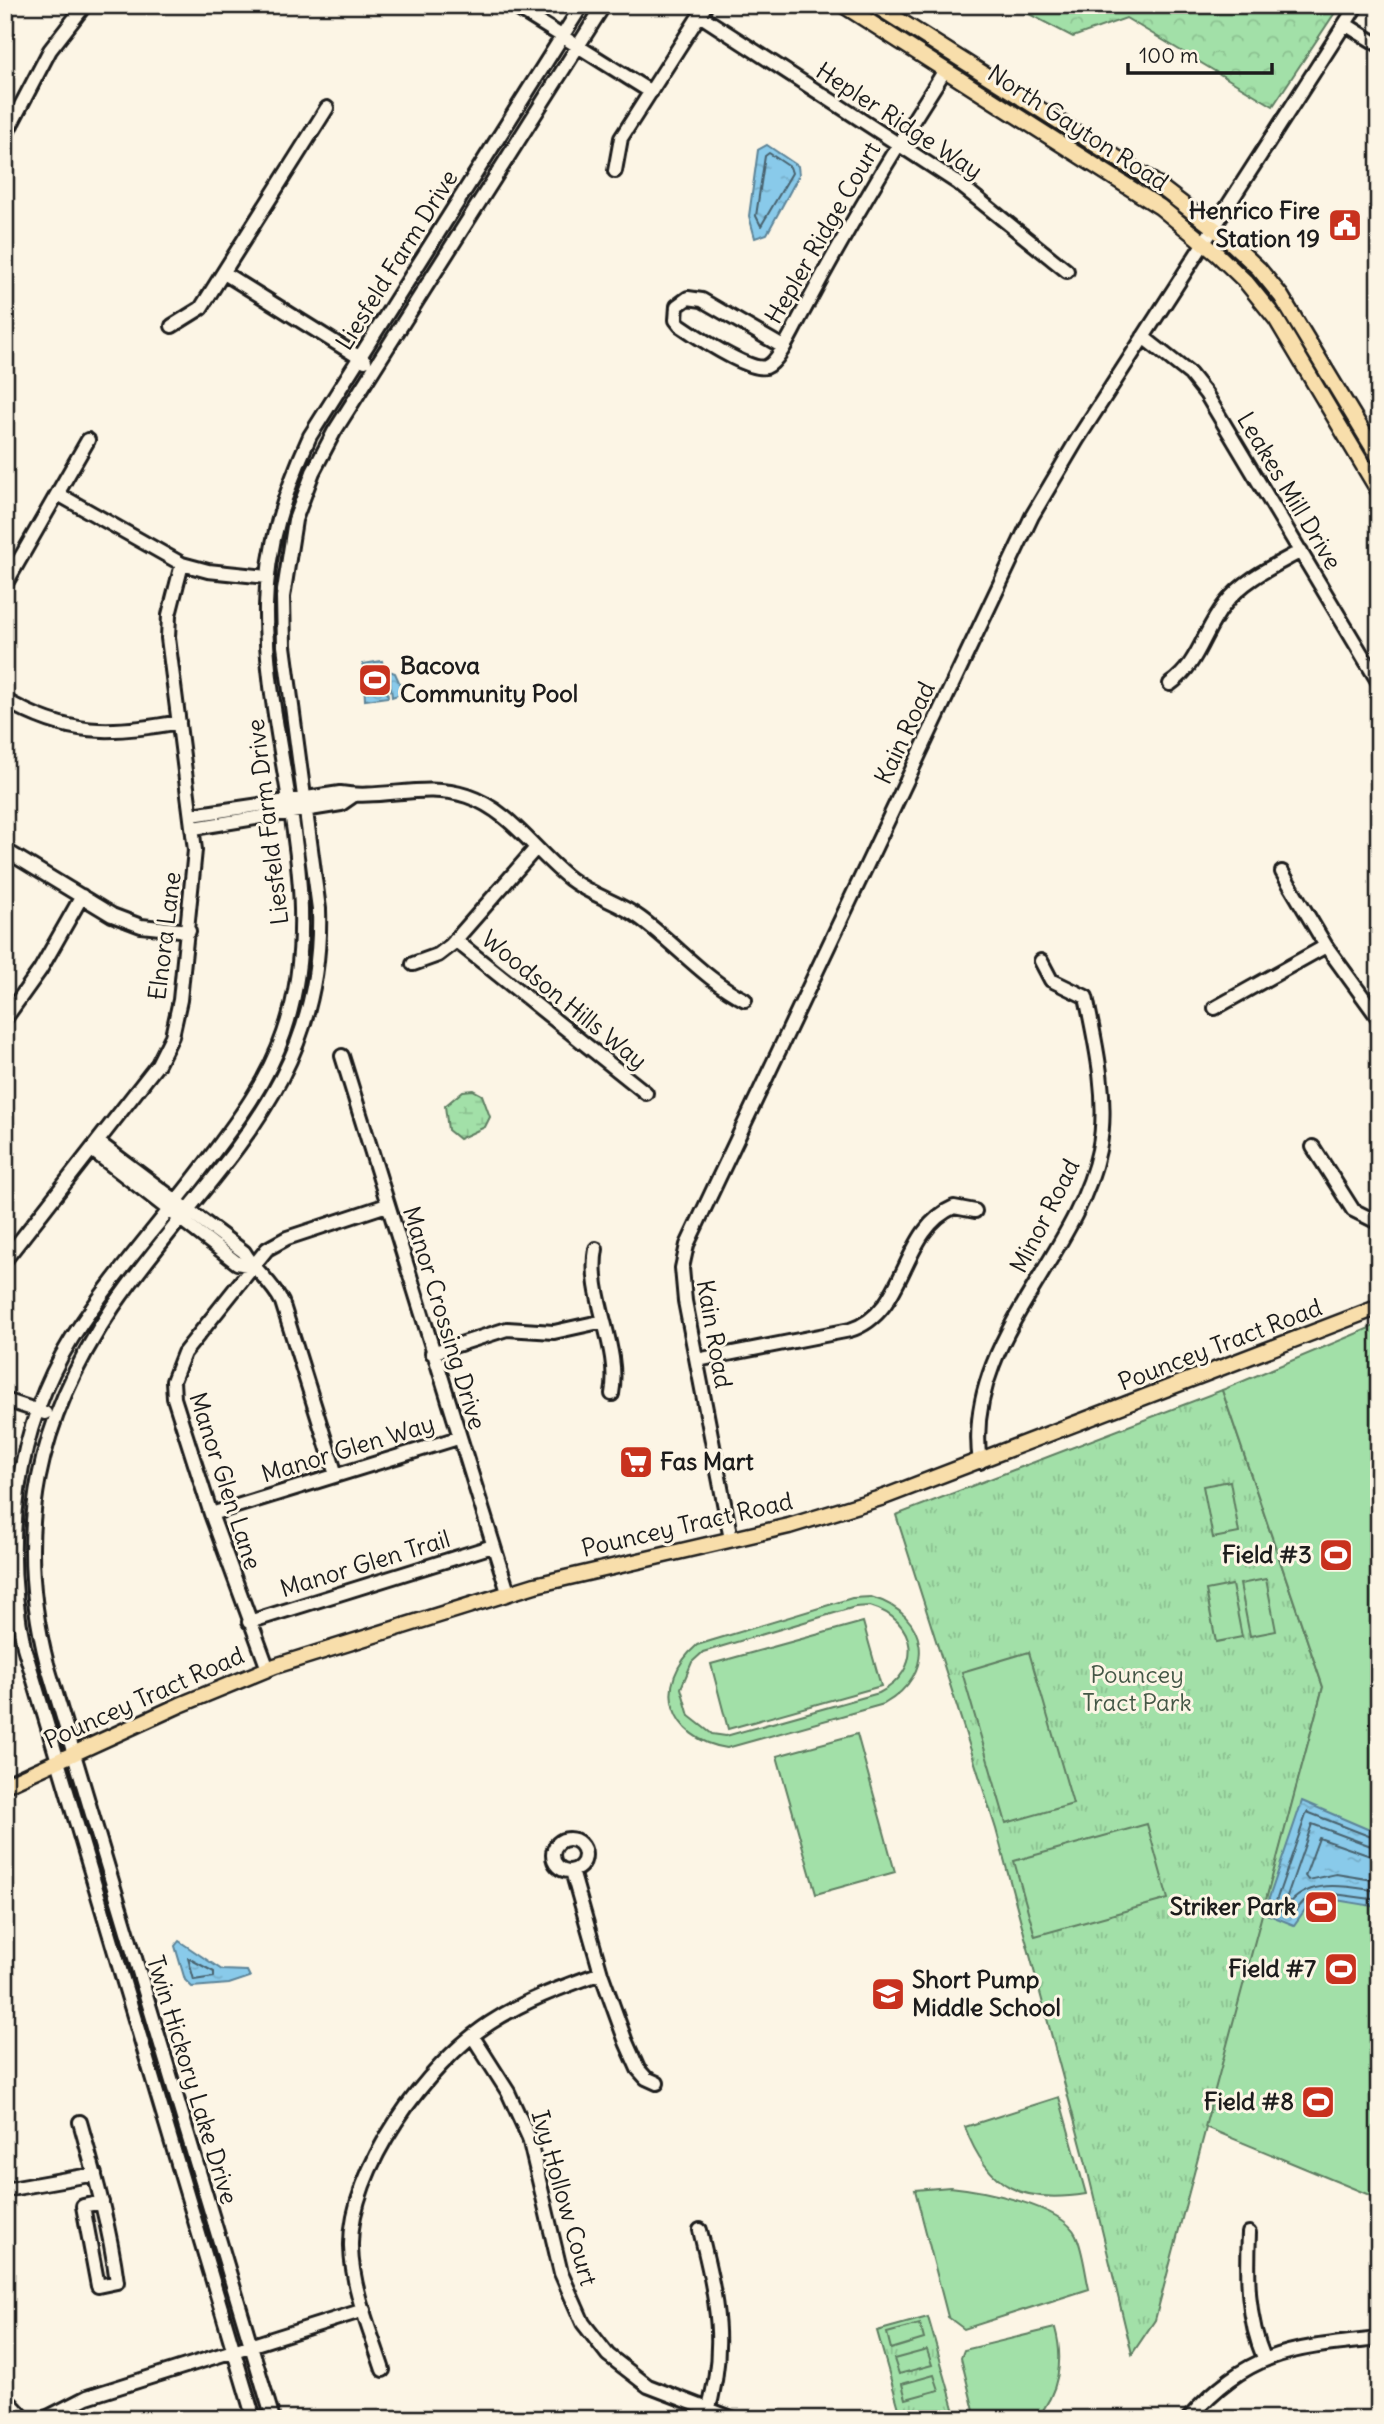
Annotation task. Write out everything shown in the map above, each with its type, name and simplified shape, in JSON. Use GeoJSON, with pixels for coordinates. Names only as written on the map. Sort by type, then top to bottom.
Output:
{"type":"FeatureCollection","features":[{"type":"Feature","properties":{"kind":"main road","name":"North Gayton Road"},"geometry":{"type":"LineString","coordinates":[[843,5],[1160,207],[1204,242],[1246,282],[1276,319],[1379,492]]}},
{"type":"Feature","properties":{"kind":"main road","name":"North Gayton Road"},"geometry":{"type":"LineString","coordinates":[[875,5],[1150,179],[1214,227],[1259,269],[1281,296],[1379,458]]}},
{"type":"Feature","properties":{"kind":"main road","name":"Pouncey Tract Road"},"geometry":{"type":"LineString","coordinates":[[5,1785],[268,1669],[508,1592],[731,1539],[847,1508],[980,1462],[1379,1307]]}},
{"type":"Feature","properties":{"kind":"street"},"geometry":{"type":"LineString","coordinates":[[5,136],[50,50],[85,5]]}},
{"type":"Feature","properties":{"kind":"street"},"geometry":{"type":"LineString","coordinates":[[512,5],[651,93]]}},
{"type":"Feature","properties":{"kind":"street"},"geometry":{"type":"LineString","coordinates":[[531,18],[539,5]]}},
{"type":"Feature","properties":{"kind":"street","name":"Liesfeld Farm Drive"},"geometry":{"type":"LineString","coordinates":[[57,1761],[24,1647],[14,1578],[18,1491],[38,1411],[71,1340],[112,1282],[250,1103],[279,1047],[298,981],[303,928],[268,655],[267,577],[278,517],[310,436],[582,5]]}},
{"type":"Feature","properties":{"kind":"street","name":"Liesfeld Farm Drive"},"geometry":{"type":"LineString","coordinates":[[73,1753],[39,1633],[32,1577],[36,1490],[54,1417],[82,1358],[115,1305],[266,1110],[286,1074],[309,1012],[320,929],[284,646],[285,569],[295,520],[313,472],[375,366],[604,5]]}},
{"type":"Feature","properties":{"kind":"street","name":"Kain Road"},"geometry":{"type":"LineString","coordinates":[[731,1539],[682,1280],[684,1255],[694,1229],[1015,548],[1047,489],[1357,5]]}},
{"type":"Feature","properties":{"kind":"street"},"geometry":{"type":"LineString","coordinates":[[615,171],[618,143],[704,11]]}},
{"type":"Feature","properties":{"kind":"street","name":"Hepler Ridge Way"},"geometry":{"type":"LineString","coordinates":[[704,11],[958,183],[1067,271]]}},
{"type":"Feature","properties":{"kind":"street"},"geometry":{"type":"LineString","coordinates":[[1345,24],[1379,45]]}},
{"type":"Feature","properties":{"kind":"street","name":"Hepler Ridge Court"},"geometry":{"type":"LineString","coordinates":[[783,347],[702,300],[688,298],[677,306],[676,320],[681,326],[750,366],[769,365],[783,347],[867,193],[945,69]]}},
{"type":"Feature","properties":{"kind":"street"},"geometry":{"type":"LineString","coordinates":[[172,326],[201,308],[327,108]]}},
{"type":"Feature","properties":{"kind":"street"},"geometry":{"type":"LineString","coordinates":[[224,273],[375,366]]}},
{"type":"Feature","properties":{"kind":"street","name":"Leakes Mill Drive"},"geometry":{"type":"LineString","coordinates":[[1143,337],[1190,374],[1206,394],[1379,683]]}},
{"type":"Feature","properties":{"kind":"street"},"geometry":{"type":"LineString","coordinates":[[5,585],[88,440]]}},
{"type":"Feature","properties":{"kind":"street"},"geometry":{"type":"LineString","coordinates":[[58,494],[183,564],[208,571],[267,577]]}},
{"type":"Feature","properties":{"kind":"street"},"geometry":{"type":"LineString","coordinates":[[1170,684],[1192,664],[1212,624],[1236,590],[1301,551]]}},
{"type":"Feature","properties":{"kind":"street","name":"Elnora Lane"},"geometry":{"type":"LineString","coordinates":[[5,1260],[158,1064],[172,1036],[180,1000],[189,931],[193,822],[168,638],[169,615],[183,564]]}},
{"type":"Feature","properties":{"kind":"street"},"geometry":{"type":"LineString","coordinates":[[5,699],[40,718],[89,731],[113,732],[179,722]]}},
{"type":"Feature","properties":{"kind":"street"},"geometry":{"type":"LineString","coordinates":[[193,822],[289,807],[341,804],[354,795],[430,790],[469,797],[503,816],[570,879],[638,916],[706,977],[746,1000]]}},
{"type":"Feature","properties":{"kind":"street"},"geometry":{"type":"LineString","coordinates":[[413,964],[438,955],[455,940],[536,848]]}},
{"type":"Feature","properties":{"kind":"street"},"geometry":{"type":"LineString","coordinates":[[5,850],[112,915],[141,926],[189,931]]}},
{"type":"Feature","properties":{"kind":"street"},"geometry":{"type":"LineString","coordinates":[[1282,872],[1326,946],[1379,1019]]}},
{"type":"Feature","properties":{"kind":"street"},"geometry":{"type":"LineString","coordinates":[[5,1019],[40,970],[82,897]]}},
{"type":"Feature","properties":{"kind":"street","name":"Woodson Hills Way"},"geometry":{"type":"LineString","coordinates":[[455,940],[646,1093]]}},
{"type":"Feature","properties":{"kind":"street"},"geometry":{"type":"LineString","coordinates":[[1215,1008],[1326,946]]}},
{"type":"Feature","properties":{"kind":"street","name":"Minor Road"},"geometry":{"type":"LineString","coordinates":[[980,1462],[978,1422],[996,1360],[1081,1201],[1095,1167],[1101,1139],[1098,1066],[1086,997],[1051,980],[1041,961]]}},
{"type":"Feature","properties":{"kind":"street","name":"Manor Crossing Drive"},"geometry":{"type":"LineString","coordinates":[[342,1056],[458,1438],[508,1592]]}},
{"type":"Feature","properties":{"kind":"street"},"geometry":{"type":"LineString","coordinates":[[95,1146],[185,1215],[244,1252],[252,1266],[275,1289],[282,1302],[336,1475]]}},
{"type":"Feature","properties":{"kind":"street"},"geometry":{"type":"LineString","coordinates":[[1312,1147],[1353,1210],[1379,1223]]}},
{"type":"Feature","properties":{"kind":"street","name":"Manor Glen Lane"},"geometry":{"type":"LineString","coordinates":[[268,1669],[211,1514],[174,1398],[173,1381],[184,1353],[252,1266],[276,1243],[387,1205]]}},
{"type":"Feature","properties":{"kind":"street"},"geometry":{"type":"LineString","coordinates":[[697,1360],[849,1330],[870,1322],[885,1305],[927,1227],[954,1207],[975,1211]]}},
{"type":"Feature","properties":{"kind":"street"},"geometry":{"type":"LineString","coordinates":[[596,1249],[594,1269],[614,1374],[612,1394]]}},
{"type":"Feature","properties":{"kind":"street"},"geometry":{"type":"LineString","coordinates":[[432,1353],[508,1329],[554,1332],[604,1321]]}},
{"type":"Feature","properties":{"kind":"street"},"geometry":{"type":"LineString","coordinates":[[5,1400],[54,1417]]}},
{"type":"Feature","properties":{"kind":"street","name":"Manor Glen Way"},"geometry":{"type":"LineString","coordinates":[[211,1514],[458,1438]]}},
{"type":"Feature","properties":{"kind":"street","name":"Manor Glen Trail"},"geometry":{"type":"LineString","coordinates":[[249,1622],[493,1546]]}},
{"type":"Feature","properties":{"kind":"street","name":"Twin Hickory Lake Drive"},"geometry":{"type":"LineString","coordinates":[[73,1753],[273,2419]]}},
{"type":"Feature","properties":{"kind":"street","name":"Twin Hickory Lake Drive"},"geometry":{"type":"LineString","coordinates":[[57,1761],[254,2419]]}},
{"type":"Feature","properties":{"kind":"street"},"geometry":{"type":"LineString","coordinates":[[572,1871],[601,1973],[638,2069],[646,2078],[657,2083]]}},
{"type":"Feature","properties":{"kind":"street"},"geometry":{"type":"LineString","coordinates":[[383,2370],[356,2285],[351,2246],[354,2210],[368,2169],[428,2081],[472,2037],[504,2014],[541,1994],[601,1973]]}},
{"type":"Feature","properties":{"kind":"street","name":"Ivy Hollow Court"},"geometry":{"type":"LineString","coordinates":[[472,2037],[508,2092],[528,2138],[561,2273],[583,2323],[608,2355],[634,2377],[707,2415],[734,2419]]}},
{"type":"Feature","properties":{"kind":"street"},"geometry":{"type":"LineString","coordinates":[[80,2122],[102,2202],[117,2282],[98,2286],[83,2206],[102,2202]]}},
{"type":"Feature","properties":{"kind":"street"},"geometry":{"type":"LineString","coordinates":[[5,2190],[95,2174]]}},
{"type":"Feature","properties":{"kind":"street"},"geometry":{"type":"LineString","coordinates":[[700,2230],[715,2293],[720,2339],[716,2384],[707,2415]]}},
{"type":"Feature","properties":{"kind":"street"},"geometry":{"type":"LineString","coordinates":[[1249,2233],[1249,2295],[1252,2319],[1264,2358]]}},
{"type":"Feature","properties":{"kind":"street"},"geometry":{"type":"LineString","coordinates":[[44,2419],[87,2396],[364,2310]]}},
{"type":"Feature","properties":{"kind":"street"},"geometry":{"type":"LineString","coordinates":[[1188,2419],[1221,2385],[1264,2358],[1298,2347],[1379,2339]]}},
{"type":"Feature","properties":{"kind":"street"},"geometry":{"type":"LineString","coordinates":[[5,2397],[25,2419]]}},
{"type":"Feature","properties":{"kind":"green space"},"geometry":{"type":"Polygon","coordinates":[[[1012,5],[1340,5],[1273,106],[1126,18],[1073,37],[1012,5]]]}},
{"type":"Feature","properties":{"kind":"green space"},"geometry":{"type":"Polygon","coordinates":[[[473,1090],[482,1095],[490,1117],[485,1127],[459,1139],[448,1130],[445,1106],[463,1091],[473,1090]]]}},
{"type":"Feature","properties":{"kind":"green space","name":"Striker Park"},"geometry":{"type":"Polygon","coordinates":[[[1379,1324],[1379,2199],[1205,2127],[1323,1687],[1222,1390],[1379,1324]]]}},
{"type":"Feature","properties":{"kind":"green space","name":"Pouncey Tract Park"},"geometry":{"type":"Polygon","coordinates":[[[1222,1390],[1323,1687],[1155,2320],[1132,2354],[1085,2160],[996,1829],[896,1515],[1222,1390]]]}},
{"type":"Feature","properties":{"kind":"green space"},"geometry":{"type":"Polygon","coordinates":[[[1230,1481],[1239,1533],[1213,1538],[1203,1486],[1230,1481]]]}},
{"type":"Feature","properties":{"kind":"green space"},"geometry":{"type":"Polygon","coordinates":[[[1266,1579],[1276,1631],[1250,1636],[1240,1584],[1266,1579]]]}},
{"type":"Feature","properties":{"kind":"green space"},"geometry":{"type":"Polygon","coordinates":[[[1232,1585],[1242,1637],[1216,1642],[1206,1590],[1232,1585]]]}},
{"type":"Feature","properties":{"kind":"green space"},"geometry":{"type":"Polygon","coordinates":[[[871,1597],[891,1605],[915,1630],[920,1646],[919,1661],[913,1677],[884,1704],[727,1748],[707,1743],[692,1734],[680,1722],[673,1708],[671,1692],[683,1660],[697,1645],[852,1598],[871,1597]],[[870,1606],[855,1607],[703,1652],[692,1662],[681,1688],[689,1716],[712,1734],[726,1736],[879,1693],[894,1683],[909,1659],[906,1634],[898,1622],[870,1606]]]}},
{"type":"Feature","properties":{"kind":"green space"},"geometry":{"type":"Polygon","coordinates":[[[863,1622],[881,1686],[728,1729],[711,1664],[863,1622]]]}},
{"type":"Feature","properties":{"kind":"green space"},"geometry":{"type":"Polygon","coordinates":[[[1029,1652],[1073,1804],[1006,1823],[962,1672],[1029,1652]]]}},
{"type":"Feature","properties":{"kind":"green space"},"geometry":{"type":"Polygon","coordinates":[[[857,1734],[895,1872],[816,1894],[777,1756],[857,1734]]]}},
{"type":"Feature","properties":{"kind":"green space"},"geometry":{"type":"Polygon","coordinates":[[[1147,1824],[1168,1899],[1035,1936],[1014,1861],[1147,1824]]]}},
{"type":"Feature","properties":{"kind":"green space"},"geometry":{"type":"Polygon","coordinates":[[[1059,2097],[1086,2194],[1044,2196],[1026,2194],[1010,2187],[985,2165],[965,2127],[1059,2097]]]}},
{"type":"Feature","properties":{"kind":"green space"},"geometry":{"type":"Polygon","coordinates":[[[950,2187],[1019,2201],[1038,2207],[1068,2224],[1078,2241],[1089,2289],[964,2329],[948,2317],[915,2190],[950,2187]]]}},
{"type":"Feature","properties":{"kind":"green space"},"geometry":{"type":"Polygon","coordinates":[[[928,2317],[957,2419],[902,2419],[877,2331],[928,2317]]]}},
{"type":"Feature","properties":{"kind":"green space"},"geometry":{"type":"Polygon","coordinates":[[[920,2324],[924,2339],[891,2349],[887,2333],[920,2324]]]}},
{"type":"Feature","properties":{"kind":"green space"},"geometry":{"type":"Polygon","coordinates":[[[1055,2328],[1059,2352],[1058,2376],[1050,2398],[1036,2419],[976,2419],[961,2358],[964,2350],[1055,2328]]]}},
{"type":"Feature","properties":{"kind":"green space"},"geometry":{"type":"Polygon","coordinates":[[[927,2350],[932,2365],[899,2374],[894,2359],[927,2350]]]}},
{"type":"Feature","properties":{"kind":"green space"},"geometry":{"type":"Polygon","coordinates":[[[934,2375],[939,2390],[906,2399],[902,2384],[934,2375]]]}},
{"type":"Feature","properties":{"kind":"water"},"geometry":{"type":"Polygon","coordinates":[[[767,145],[798,166],[799,175],[767,234],[755,238],[749,216],[758,150],[767,145]]]}},
{"type":"Feature","properties":{"kind":"water","name":"Bacova Community Pool"},"geometry":{"type":"Polygon","coordinates":[[[382,661],[384,669],[395,673],[404,693],[392,697],[390,678],[386,676],[388,697],[365,700],[363,664],[382,661]]]}},
{"type":"Feature","properties":{"kind":"water"},"geometry":{"type":"Polygon","coordinates":[[[1302,1801],[1379,1834],[1379,1907],[1336,1900],[1307,1907],[1294,1925],[1264,1913],[1302,1801]]]}},
{"type":"Feature","properties":{"kind":"water"},"geometry":{"type":"Polygon","coordinates":[[[179,1941],[222,1970],[247,1971],[250,1977],[229,1984],[192,1987],[185,1980],[175,1946],[179,1941]]]}},
{"type":"Feature","properties":{"kind":"place","name":"Henrico Fire Station 19"},"geometry":{"type":"Point","coordinates":[1345,225]}},
{"type":"Feature","properties":{"kind":"place","name":"Bacova Community Pool"},"geometry":{"type":"Point","coordinates":[375,680]}},
{"type":"Feature","properties":{"kind":"place","name":"Fas Mart"},"geometry":{"type":"Point","coordinates":[636,1462]}},
{"type":"Feature","properties":{"kind":"place","name":"Field #3"},"geometry":{"type":"Point","coordinates":[1336,1555]}},
{"type":"Feature","properties":{"kind":"place","name":"Striker Park"},"geometry":{"type":"Point","coordinates":[1321,1907]}},
{"type":"Feature","properties":{"kind":"place","name":"Field #7"},"geometry":{"type":"Point","coordinates":[1341,1969]}},
{"type":"Feature","properties":{"kind":"place","name":"Short Pump Middle School"},"geometry":{"type":"Point","coordinates":[888,1994]}},
{"type":"Feature","properties":{"kind":"place","name":"Field #8"},"geometry":{"type":"Point","coordinates":[1318,2102]}}]}
